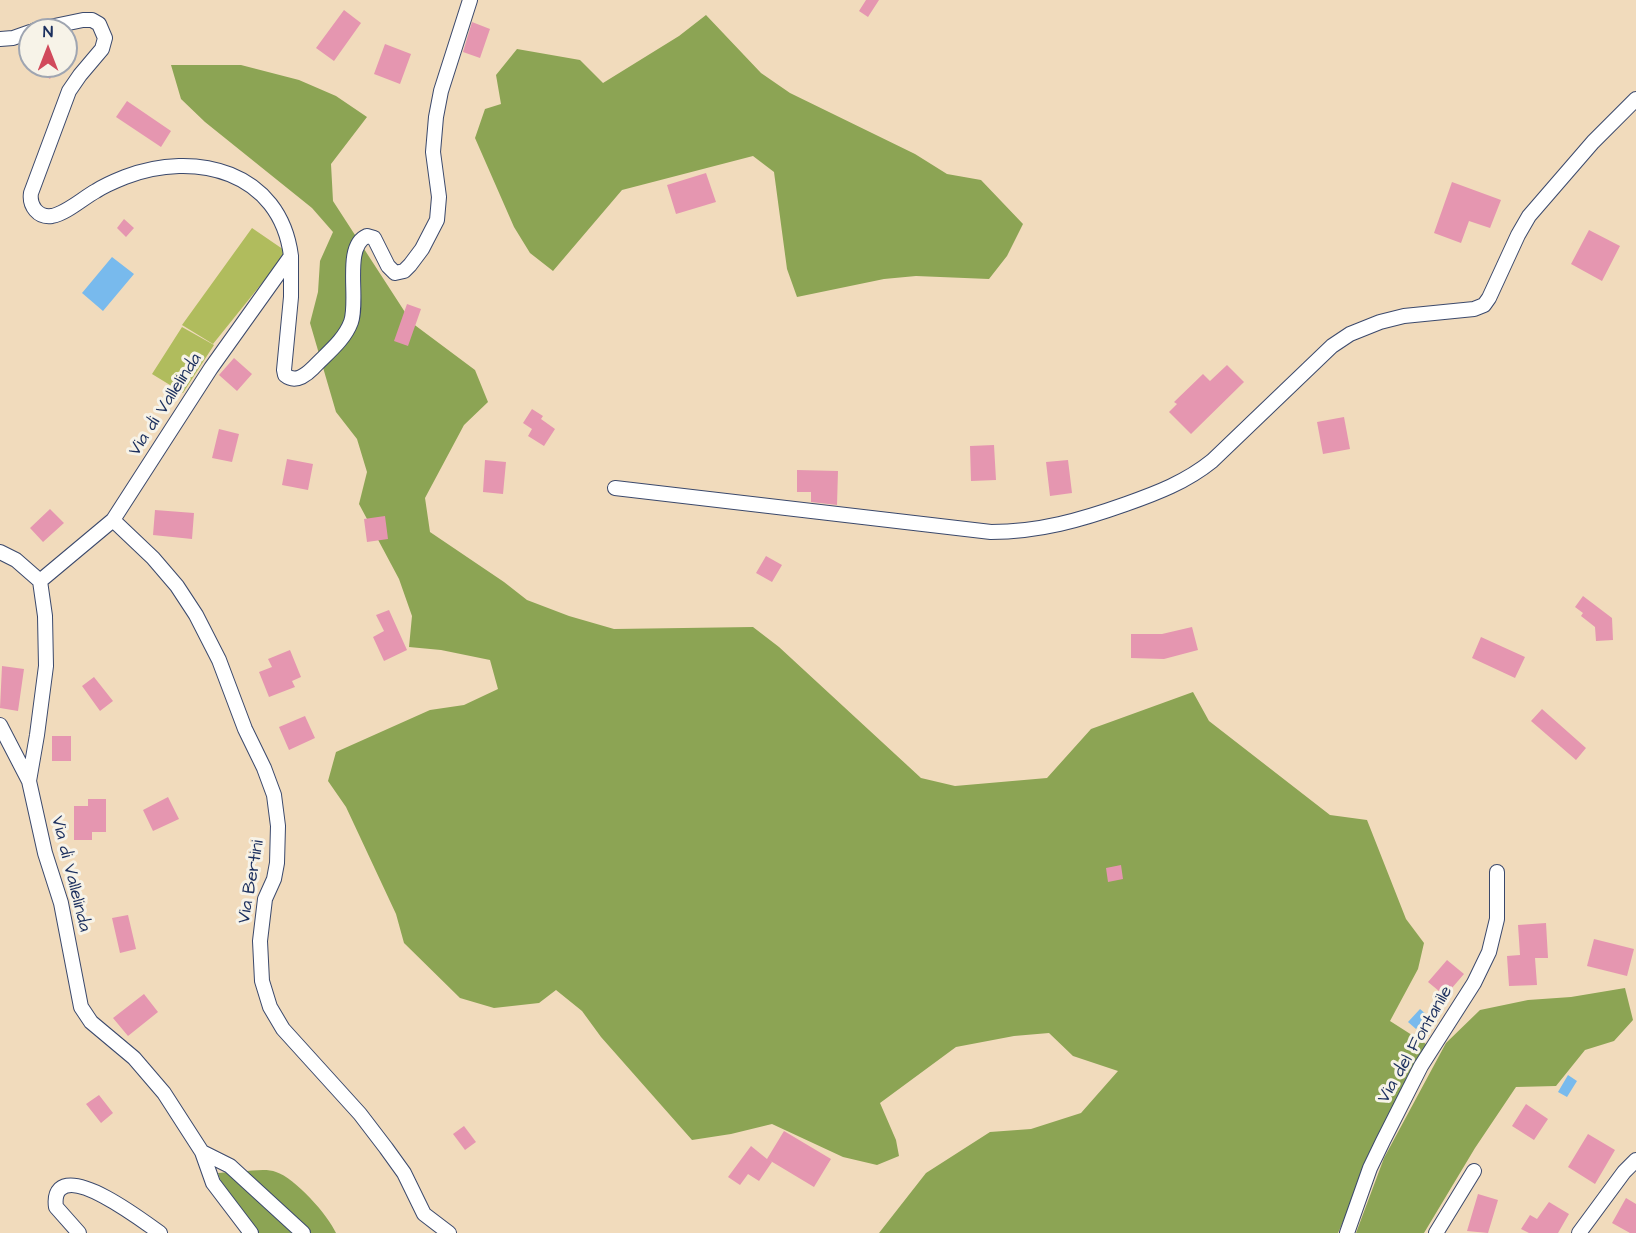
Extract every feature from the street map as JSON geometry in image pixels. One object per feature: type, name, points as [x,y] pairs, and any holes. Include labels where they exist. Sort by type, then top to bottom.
[{"type":"street","points":[[78,78],[65,100],[31,193],[30,201],[34,209],[52,216],[105,186],[140,172],[173,166],[205,167],[234,176],[253,187],[273,208],[282,226],[291,256],[291,297],[284,370],[285,375],[292,379],[301,378],[308,374],[349,327],[355,300],[354,250],[359,241],[367,236],[374,238],[390,269],[395,273],[400,273],[416,257],[434,227],[439,204],[433,152],[436,117],[441,91],[470,0]]},
{"type":"street","points":[[78,21],[92,20],[99,24],[105,38],[99,54],[78,78]]},
{"type":"street","points":[[0,39],[18,36]]},
{"type":"street","points":[[615,488],[991,532],[1027,530],[1071,523],[1162,491],[1192,476],[1212,461],[1332,346],[1350,334],[1366,326],[1393,318],[1474,309],[1484,305],[1529,216],[1593,142],[1636,99]]},
{"type":"street","name":"Via di Vallelinda","points":[[251,1233],[213,1183],[202,1152],[164,1093],[142,1066],[95,1027],[84,1012],[78,996],[61,903],[45,854],[29,781],[38,735],[46,666],[45,616],[40,581],[113,520],[211,368],[291,256]]},
{"type":"street","name":"Via Bertini","points":[[113,520],[153,558],[177,586],[196,615],[219,660],[244,729],[264,768],[274,795],[278,826],[277,863],[274,879],[265,899],[260,941],[261,981],[270,1007],[283,1029],[386,1148],[404,1173],[424,1214],[449,1233]]},
{"type":"street","points":[[0,552],[15,560],[40,581]]},
{"type":"street","points":[[0,725],[29,781]]},
{"type":"street","name":"Via del Fontanile","points":[[1347,1233],[1370,1168],[1383,1141],[1418,1073],[1474,983],[1489,952],[1497,919],[1497,872]]},
{"type":"street","points":[[202,1152],[230,1166],[303,1233]]},
{"type":"street","points":[[1579,1233],[1624,1172],[1636,1160]]},
{"type":"street","points":[[1436,1233],[1474,1171]]},
{"type":"street","points":[[79,1233],[56,1207],[57,1193],[67,1185],[80,1186],[96,1192],[160,1233]]},
{"type":"green space","points":[[706,15],[761,73],[790,93],[915,154],[947,174],[981,180],[1023,224],[1007,256],[989,279],[916,276],[884,279],[797,297],[787,269],[774,172],[753,156],[622,190],[553,271],[530,253],[514,227],[475,138],[485,109],[501,104],[496,75],[517,49],[580,60],[603,83],[679,36]]},
{"type":"green space","points":[[171,65],[241,65],[299,80],[336,96],[367,117],[331,164],[333,201],[412,323],[475,370],[488,402],[464,425],[425,498],[430,532],[527,600],[569,616],[614,629],[753,627],[779,647],[921,778],[955,786],[1047,778],[1091,729],[1193,692],[1209,721],[1330,815],[1367,820],[1406,919],[1424,943],[1418,969],[1390,1021],[1426,1044],[1395,1103],[1338,1233],[879,1233],[926,1173],[990,1132],[1031,1129],[1081,1113],[1118,1071],[1073,1056],[1049,1033],[1014,1036],[956,1047],[880,1103],[896,1140],[899,1156],[877,1165],[843,1157],[772,1124],[692,1140],[601,1037],[582,1011],[556,990],[539,1003],[494,1008],[460,998],[404,943],[396,914],[346,807],[328,781],[336,752],[430,710],[464,705],[498,689],[490,660],[441,650],[409,647],[412,616],[399,579],[359,504],[367,472],[357,439],[336,412],[310,323],[318,292],[320,261],[333,232],[312,208],[205,122],[181,99]]},
{"type":"green space","points":[[252,228],[287,252],[213,344],[182,325]]},
{"type":"green space","points":[[182,327],[214,345],[183,393],[152,374]]},
{"type":"green space","points":[[1625,988],[1633,1020],[1614,1041],[1585,1050],[1556,1086],[1516,1087],[1475,1148],[1424,1233],[1356,1233],[1384,1158],[1446,1043],[1480,1010],[1528,1000],[1571,997]]},
{"type":"green space","points":[[268,1170],[284,1176],[310,1198],[336,1233],[241,1233],[218,1173]]},
{"type":"water","points":[[112,257],[134,274],[103,311],[82,293]]},
{"type":"water","points":[[1420,1009],[1427,1015],[1416,1029],[1408,1022]]},
{"type":"water","points":[[1568,1075],[1577,1081],[1567,1097],[1558,1092]]},
{"type":"building","points":[[866,0],[879,0],[868,17],[859,11]]},
{"type":"building","points":[[344,10],[361,23],[334,61],[316,48]]},
{"type":"building","points":[[472,22],[490,29],[480,58],[463,52]]},
{"type":"building","points":[[385,44],[411,54],[400,84],[374,74]]},
{"type":"building","points":[[127,101],[171,131],[161,147],[116,117]]},
{"type":"building","points":[[706,173],[716,202],[676,214],[667,185]]},
{"type":"building","points":[[1452,182],[1501,200],[1490,228],[1469,221],[1461,243],[1434,233]]},
{"type":"building","points":[[124,219],[134,228],[126,237],[117,228]]},
{"type":"building","points":[[1589,230],[1620,246],[1602,281],[1571,264]]},
{"type":"building","points":[[407,304],[421,309],[408,346],[394,341]]},
{"type":"building","points":[[234,358],[252,374],[237,391],[219,375]]},
{"type":"building","points":[[1227,365],[1244,382],[1191,434],[1169,412],[1177,404],[1174,402],[1203,374],[1210,381]]},
{"type":"building","points":[[532,409],[543,416],[541,419],[555,429],[544,446],[528,436],[532,429],[523,423]]},
{"type":"building","points":[[1344,417],[1350,449],[1323,454],[1317,422]]},
{"type":"building","points":[[219,429],[239,434],[232,462],[212,458]]},
{"type":"building","points":[[994,445],[996,480],[971,481],[970,446]]},
{"type":"building","points":[[287,459],[313,464],[308,490],[282,485]]},
{"type":"building","points":[[485,460],[506,462],[503,494],[483,492]]},
{"type":"building","points":[[1068,460],[1072,493],[1050,496],[1046,462]]},
{"type":"building","points":[[797,470],[838,471],[837,505],[811,502],[811,492],[797,492]]},
{"type":"building","points":[[50,509],[64,523],[43,542],[30,528]]},
{"type":"building","points":[[155,510],[194,513],[192,539],[153,535]]},
{"type":"building","points":[[385,516],[388,539],[367,542],[364,519]]},
{"type":"building","points":[[766,556],[782,565],[772,582],[756,573]]},
{"type":"building","points":[[1583,596],[1612,618],[1613,640],[1596,641],[1595,627],[1581,616],[1583,613],[1575,607]]},
{"type":"building","points":[[389,610],[407,650],[384,661],[373,637],[384,631],[376,615]]},
{"type":"building","points":[[1192,627],[1198,650],[1164,659],[1131,658],[1131,634],[1162,634]]},
{"type":"building","points":[[1481,637],[1525,657],[1515,678],[1472,658]]},
{"type":"building","points":[[290,650],[301,677],[292,681],[295,687],[269,697],[259,672],[272,667],[268,659]]},
{"type":"building","points":[[2,666],[24,669],[18,711],[0,708]]},
{"type":"building","points":[[94,677],[113,701],[100,711],[82,686]]},
{"type":"building","points":[[1542,709],[1586,748],[1576,760],[1531,721]]},
{"type":"building","points":[[305,716],[315,738],[289,750],[279,727]]},
{"type":"building","points":[[52,736],[71,736],[71,761],[52,761]]},
{"type":"building","points":[[168,797],[179,819],[153,831],[143,810]]},
{"type":"building","points":[[88,799],[106,799],[106,832],[92,832],[92,840],[74,840],[74,806],[88,806]]},
{"type":"building","points":[[1121,865],[1123,879],[1108,882],[1106,868]]},
{"type":"building","points":[[128,915],[136,949],[120,953],[112,918]]},
{"type":"building","points":[[1546,923],[1548,958],[1535,958],[1537,985],[1509,986],[1507,956],[1520,955],[1518,925]]},
{"type":"building","points":[[1594,939],[1634,949],[1627,976],[1587,966]]},
{"type":"building","points":[[1447,960],[1464,974],[1445,996],[1428,982]]},
{"type":"building","points":[[144,994],[158,1012],[128,1036],[113,1018]]},
{"type":"building","points":[[99,1095],[113,1113],[101,1123],[86,1104]]},
{"type":"building","points":[[1526,1104],[1548,1119],[1534,1140],[1512,1126]]},
{"type":"building","points":[[464,1126],[476,1142],[465,1150],[453,1134]]},
{"type":"building","points":[[784,1131],[831,1159],[814,1187],[769,1160],[772,1162],[759,1181],[748,1174],[740,1185],[728,1177],[751,1146],[767,1159]]},
{"type":"building","points":[[1588,1134],[1615,1150],[1595,1184],[1568,1167]]},
{"type":"building","points":[[1478,1194],[1498,1200],[1488,1233],[1467,1231]]},
{"type":"building","points":[[1626,1198],[1636,1204],[1636,1233],[1630,1233],[1612,1223]]},
{"type":"building","points":[[1549,1202],[1569,1214],[1558,1233],[1529,1233],[1521,1229],[1530,1215],[1537,1219]]}]
